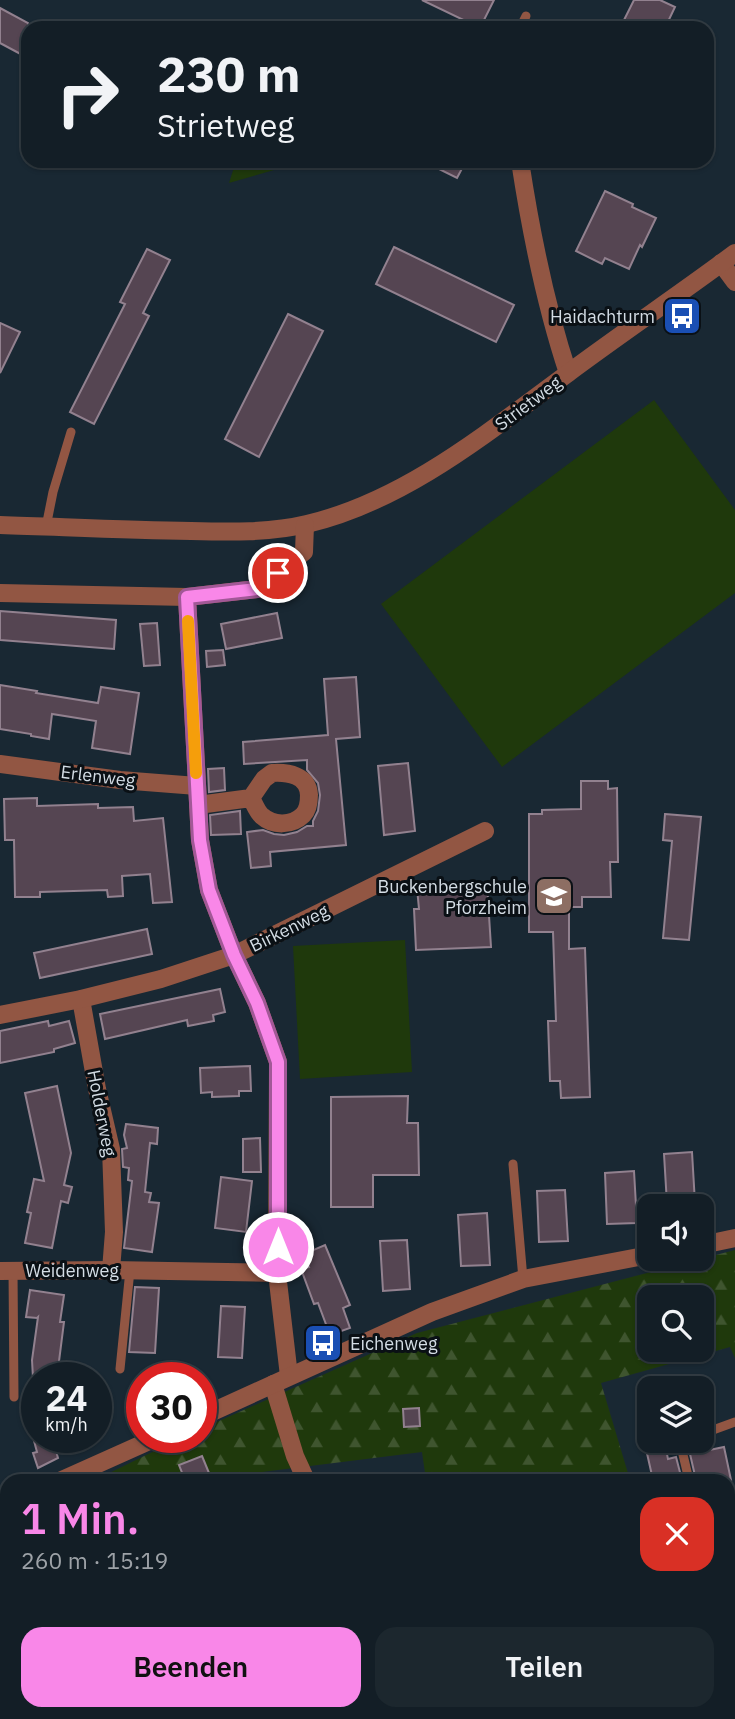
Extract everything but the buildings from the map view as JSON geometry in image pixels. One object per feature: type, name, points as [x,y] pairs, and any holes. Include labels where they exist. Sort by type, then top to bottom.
[{"type":"street","points":[[521,168],[543,288],[568,373]]},
{"type":"street","points":[[728,258],[735,282]]},
{"type":"street","name":"Strietweg","points":[[0,525],[223,532],[305,525],[332,517],[416,479],[498,426],[728,258]]},
{"type":"street","points":[[0,593],[187,597],[257,589],[304,552],[305,525]]},
{"type":"street","points":[[187,597],[200,840],[209,890],[234,955],[257,1003],[278,1062],[281,1380],[295,1456],[303,1474]]},
{"type":"street","name":"Erlenweg","points":[[0,764],[120,780],[197,786]]},
{"type":"street","points":[[198,805],[251,798]]},
{"type":"street","name":"Birkenweg","points":[[0,1015],[161,979],[234,955],[485,831]]},
{"type":"street","name":"Holderweg","points":[[81,999],[111,1149],[114,1231],[111,1270]]},
{"type":"street","points":[[714,1242],[735,1238]]},
{"type":"street","points":[[217,1410],[432,1312],[523,1279],[637,1257]]},
{"type":"street","name":"Weidenweg","points":[[6,1271],[278,1273]]},
{"type":"street","points":[[75,1474],[126,1451]]},
{"type":"lane","points":[[524,21],[526,16]]},
{"type":"lane","points":[[46,527],[53,492],[71,432]]},
{"type":"lane","points":[[513,1164],[523,1279]]},
{"type":"lane","name":"Weidenweg","points":[[120,1369],[131,1270]]},
{"type":"lane","name":"Weidenweg","points":[[6,1271],[14,1396]]},
{"type":"lane","points":[[714,1430],[735,1422]]},
{"type":"lane","points":[[683,1453],[688,1474]]},
{"type":"green space","points":[[234,168],[277,168],[274,170],[229,183]]},
{"type":"green space","points":[[654,400],[735,510],[735,593],[502,767],[381,604]]},
{"type":"green space","points":[[405,940],[412,1072],[300,1079],[293,946]]},
{"type":"green space","points":[[735,1250],[735,1358],[730,1347],[714,1351],[714,1285],[637,1285],[637,1362],[676,1362],[601,1383],[628,1474],[425,1474],[422,1452],[247,1474],[107,1474],[150,1453],[217,1453],[217,1422],[417,1333],[655,1271],[714,1271],[714,1255]]},
{"type":"slow traffic","points":[[188,621],[196,773]]},
{"type":"place","name":"Haidachturm","points":[[682,316]]},
{"type":"place","name":"Buckenbergschule Pforzheim","points":[[554,896]]},
{"type":"place","name":"Eichenweg","points":[[323,1343]]},
{"type":"route","points":[[278,573],[257,589],[187,597],[200,840],[209,890],[234,955],[257,1003],[278,1062],[278,1247]]}]
